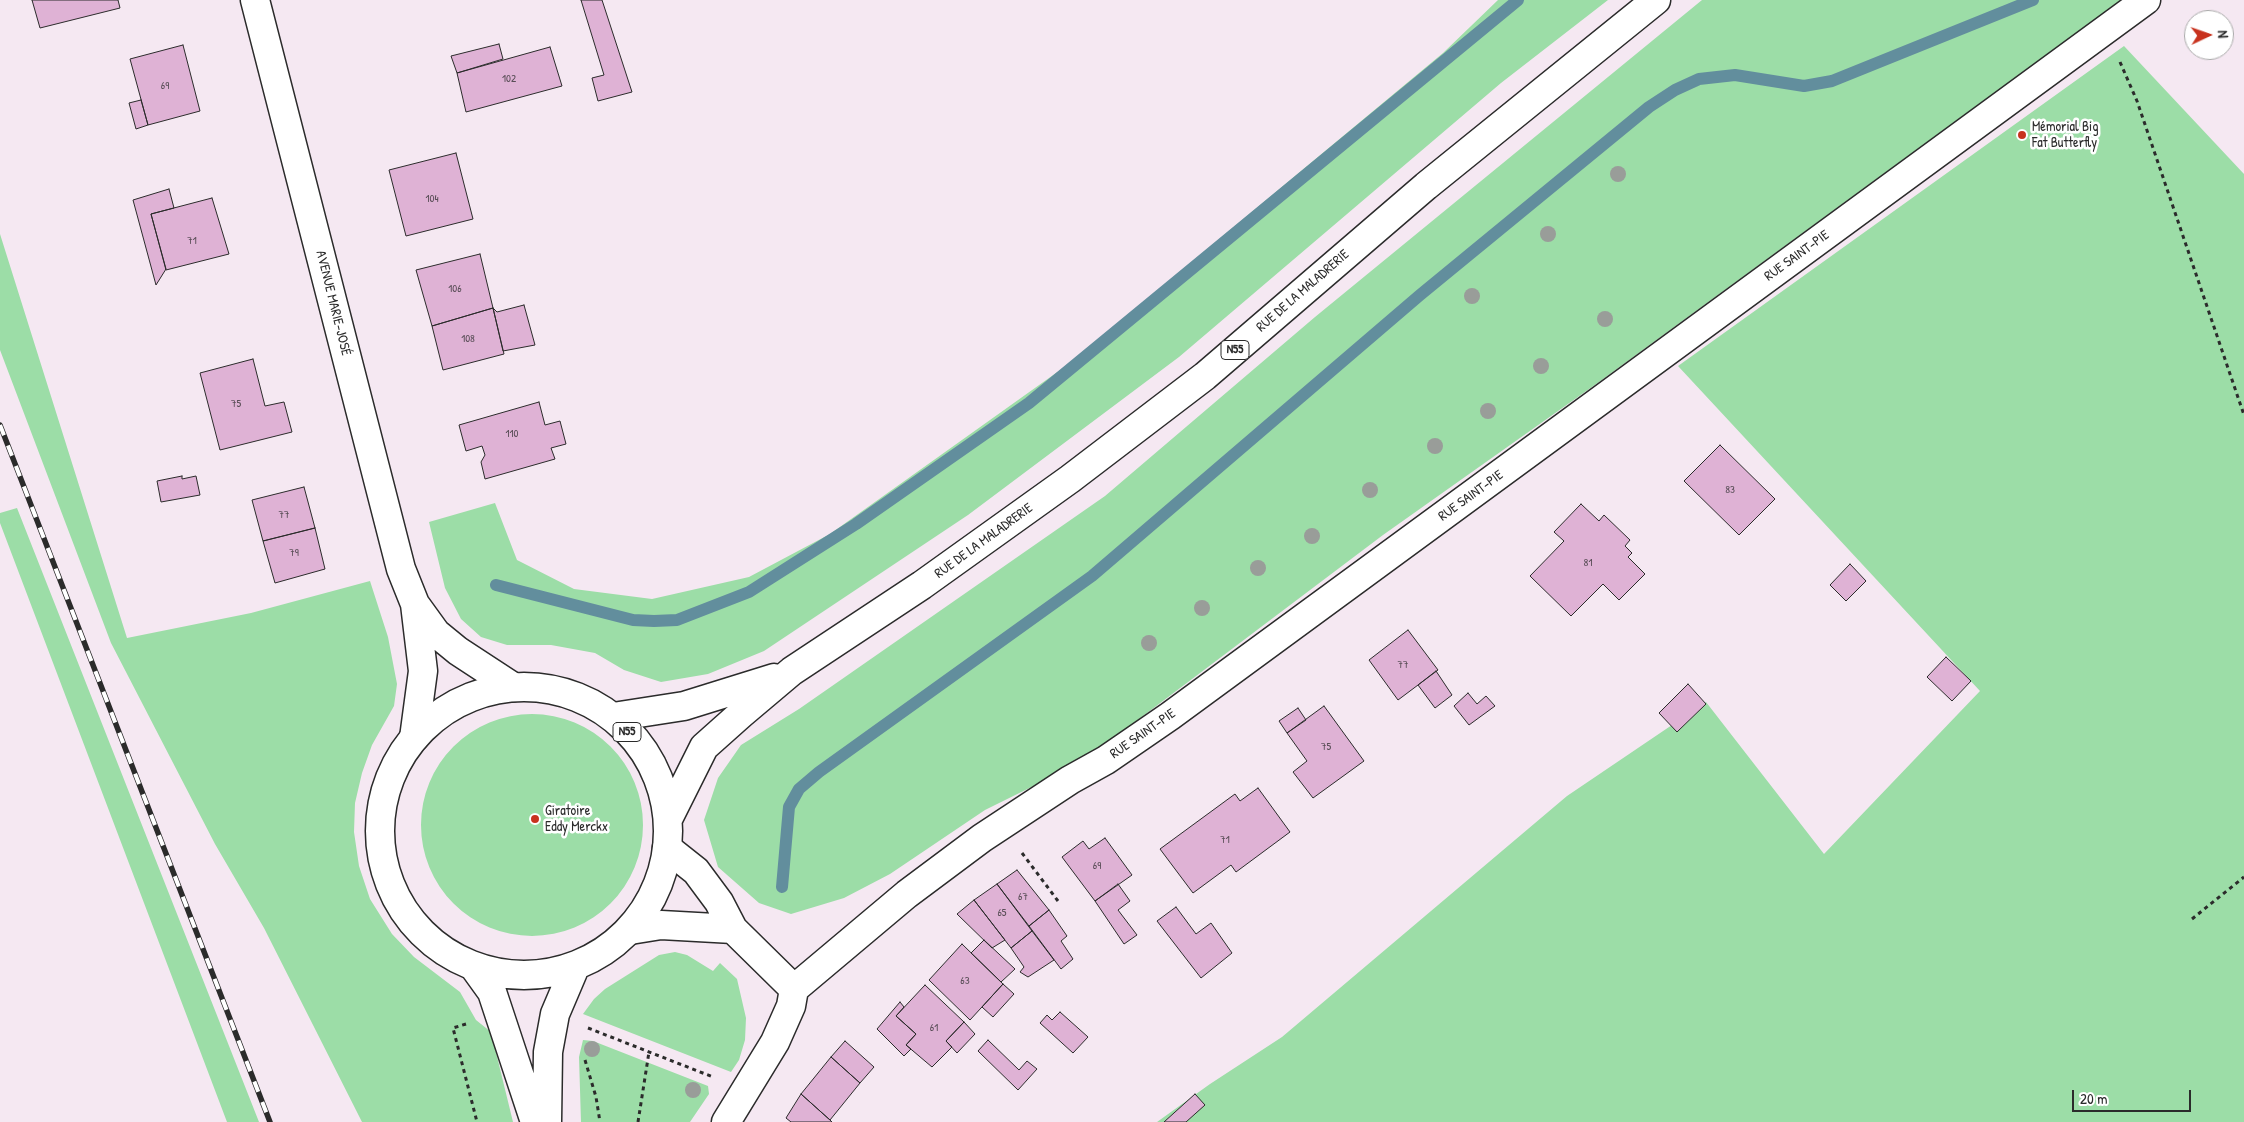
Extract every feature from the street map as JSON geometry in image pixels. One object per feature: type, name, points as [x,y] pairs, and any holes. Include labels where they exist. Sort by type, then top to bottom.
[{"type":"street","name":"AVENUE MARIE-JOSÉ","points":[[255,0],[401,569],[415,604],[436,633],[513,687]]},
{"type":"street","name":"RUE DE LA MALADRERIE","points":[[668,819],[704,747],[792,671],[922,585],[1070,479],[1205,376],[1426,186],[1656,0]]},
{"type":"street","name":"RUE SAINT-PIE","points":[[794,988],[907,894],[1001,825],[1106,760],[1178,710],[2146,0]]},
{"type":"street","name":"AVENUE MARIE-JOSÉ","points":[[414,738],[422,671],[415,604]]},
{"type":"street","name":"RUE DE LA MALADRERIE","points":[[613,717],[684,706],[792,671]]},
{"type":"street","name":"N55","points":[[513,687],[557,691],[582,699],[613,717],[640,745],[659,780],[668,819],[667,848],[661,878],[648,906],[630,930],[604,951],[575,967],[541,975],[507,975],[474,967],[439,948],[411,920],[391,886],[381,848],[382,809],[393,771],[414,738],[442,712],[476,695],[513,687]]},
{"type":"street","points":[[667,848],[696,871],[719,902],[733,929],[794,988],[791,1006],[775,1042],[726,1122]]},
{"type":"street","points":[[630,930],[661,925],[733,929]]},
{"type":"street","name":"N55","points":[[474,967],[492,992],[535,1122]]},
{"type":"street","points":[[547,1122],[548,1052],[555,1014],[575,967]]},
{"type":"path","points":[[2106,29],[2137,101],[2244,414]]},
{"type":"path","points":[[1001,825],[1058,901]]},
{"type":"path","points":[[2192,920],[2244,876]]},
{"type":"path","points":[[638,1122],[650,1052]]},
{"type":"path","points":[[584,1056],[596,1097],[600,1122]]},
{"type":"green space","points":[[1498,0],[1608,0],[1501,83],[1179,357],[968,515],[764,651],[708,674],[661,682],[624,670],[595,653],[551,645],[507,645],[481,637],[461,619],[445,588],[429,522],[495,503],[517,560],[574,589],[652,599],[749,577],[830,534],[1070,363],[1443,53]]},
{"type":"green space","points":[[1702,0],[2121,0],[1599,382],[1383,535],[1082,762],[985,810],[890,874],[844,898],[791,914],[759,903],[718,867],[704,820],[718,778],[741,745],[799,709],[1105,496],[1315,317]]},
{"type":"green space","points":[[2124,46],[2244,174],[2244,1122],[1157,1122],[1210,1084],[1282,1037],[1567,796],[1706,702],[1824,854],[1980,691],[1678,366]]},
{"type":"green space","points":[[0,234],[127,638],[251,613],[370,581],[388,637],[397,684],[394,706],[372,745],[362,773],[355,803],[354,832],[359,866],[370,899],[392,934],[414,957],[460,992],[476,1020],[491,1032],[513,1122],[362,1122],[264,928],[215,844],[111,643],[0,350]]},
{"type":"green space","points":[[17,508],[259,1122],[227,1122],[0,523],[0,513]]},
{"type":"green space","points":[[521,714],[543,714],[575,722],[594,732],[611,746],[625,763],[635,782],[641,803],[643,825],[641,847],[635,868],[625,887],[611,904],[594,918],[575,928],[543,936],[521,936],[489,928],[470,918],[446,896],[429,868],[421,836],[421,814],[429,782],[439,763],[461,739],[489,722]]},
{"type":"green space","points":[[675,952],[687,955],[713,971],[720,963],[737,979],[746,1018],[745,1040],[739,1060],[731,1072],[583,1014],[594,999],[605,989],[659,955]]},
{"type":"green space","points":[[583,1040],[593,1041],[708,1086],[709,1094],[690,1122],[581,1122],[579,1057]]},
{"type":"building","points":[[32,0],[118,0],[120,8],[40,28]]},
{"type":"building","points":[[581,0],[602,0],[632,92],[598,101],[592,78],[604,75]]},
{"type":"building","points":[[499,44],[503,59],[457,73],[451,56]]},
{"type":"building","points":[[183,45],[200,111],[148,125],[130,59]]},
{"type":"building","points":[[550,47],[562,86],[466,112],[457,73]]},
{"type":"building","points":[[141,100],[148,125],[136,129],[129,103]]},
{"type":"building","points":[[456,153],[473,219],[406,236],[389,170]]},
{"type":"building","points":[[169,189],[174,208],[151,214],[166,269],[156,285],[133,200]]},
{"type":"building","points":[[212,198],[229,254],[166,270],[151,214]]},
{"type":"building","points":[[480,254],[493,308],[432,326],[416,270]]},
{"type":"building","points":[[524,305],[535,345],[503,351],[493,308],[497,312]]},
{"type":"building","points":[[493,308],[504,354],[443,370],[432,326]]},
{"type":"building","points":[[253,359],[265,406],[284,402],[292,432],[220,450],[200,373]]},
{"type":"building","points":[[539,402],[545,425],[560,421],[566,444],[551,448],[555,459],[485,479],[481,462],[485,455],[482,446],[466,451],[459,425]]},
{"type":"building","points":[[1720,445],[1775,499],[1739,535],[1684,481]]},
{"type":"building","points":[[182,476],[182,479],[196,476],[200,495],[161,502],[157,481]]},
{"type":"building","points":[[304,487],[315,528],[263,541],[252,500]]},
{"type":"building","points":[[1581,504],[1599,521],[1604,515],[1630,540],[1625,546],[1632,553],[1628,557],[1645,574],[1619,600],[1603,584],[1571,616],[1530,576],[1564,541],[1554,532]]},
{"type":"building","points":[[315,528],[325,569],[275,583],[263,541]]},
{"type":"building","points":[[1850,564],[1866,581],[1846,601],[1830,585]]},
{"type":"building","points":[[1408,630],[1438,670],[1398,700],[1369,660]]},
{"type":"building","points":[[1946,657],[1971,681],[1952,701],[1927,677]]},
{"type":"building","points":[[1436,671],[1452,695],[1435,708],[1418,685]]},
{"type":"building","points":[[1688,684],[1706,704],[1677,732],[1659,713]]},
{"type":"building","points":[[1468,693],[1477,704],[1486,696],[1495,706],[1469,725],[1454,706]]},
{"type":"building","points":[[1324,706],[1364,761],[1313,798],[1293,772],[1307,761],[1287,733]]},
{"type":"building","points":[[1298,708],[1306,720],[1287,733],[1279,721]]},
{"type":"building","points":[[1258,788],[1290,832],[1236,872],[1231,865],[1193,893],[1160,849],[1235,794],[1240,801]]},
{"type":"building","points":[[1105,838],[1132,875],[1095,901],[1062,857],[1083,841],[1089,849]]},
{"type":"building","points":[[1017,870],[1049,910],[1029,926],[997,884]]},
{"type":"building","points":[[997,884],[1032,931],[1011,948],[974,900]]},
{"type":"building","points":[[1118,884],[1130,901],[1118,910],[1137,935],[1124,944],[1095,901]]},
{"type":"building","points":[[974,900],[1005,940],[992,948],[957,914]]},
{"type":"building","points":[[1176,907],[1196,934],[1211,923],[1232,953],[1201,978],[1157,921]]},
{"type":"building","points":[[1049,910],[1067,936],[1061,941],[1073,959],[1061,969],[1029,926]]},
{"type":"building","points":[[1032,931],[1054,960],[1028,977],[1020,972],[1024,967],[1011,948]]},
{"type":"building","points":[[984,940],[1015,969],[1001,982],[971,953]]},
{"type":"building","points":[[962,944],[1003,984],[970,1020],[929,980]]},
{"type":"building","points":[[1003,984],[1014,994],[993,1017],[982,1007]]},
{"type":"building","points":[[925,985],[964,1022],[946,1041],[952,1047],[932,1067],[906,1045],[916,1034],[896,1016]]},
{"type":"building","points":[[900,1002],[904,1007],[896,1016],[916,1034],[906,1045],[911,1049],[904,1056],[877,1029]]},
{"type":"building","points":[[1060,1012],[1088,1037],[1073,1053],[1040,1023],[1047,1015],[1052,1020]]},
{"type":"building","points":[[964,1022],[975,1034],[957,1053],[946,1041]]},
{"type":"building","points":[[988,1040],[1019,1070],[1027,1061],[1037,1069],[1018,1090],[978,1051]]},
{"type":"building","points":[[845,1041],[874,1067],[860,1083],[831,1057]]},
{"type":"building","points":[[831,1057],[860,1083],[830,1120],[801,1094]]},
{"type":"building","points":[[801,1094],[832,1122],[791,1122],[786,1118]]},
{"type":"building","points":[[1195,1094],[1205,1105],[1186,1122],[1164,1122]]},
{"type":"waterway","points":[[496,585],[633,620],[654,621],[677,620],[749,592],[856,524],[1029,403],[1518,0]]},
{"type":"waterway","points":[[782,887],[789,807],[799,789],[819,772],[1092,576],[1420,295],[1649,107],[1675,90],[1699,79],[1735,75],[1804,86],[1832,81],[2033,0]]},
{"type":"railway","points":[[0,425],[270,1122]]},
{"type":"place","name":"Mémorial Big Fat Butterfly","points":[[2022,135]]},
{"type":"place","name":"Giratoire Eddy Merckx","points":[[535,819]]}]
